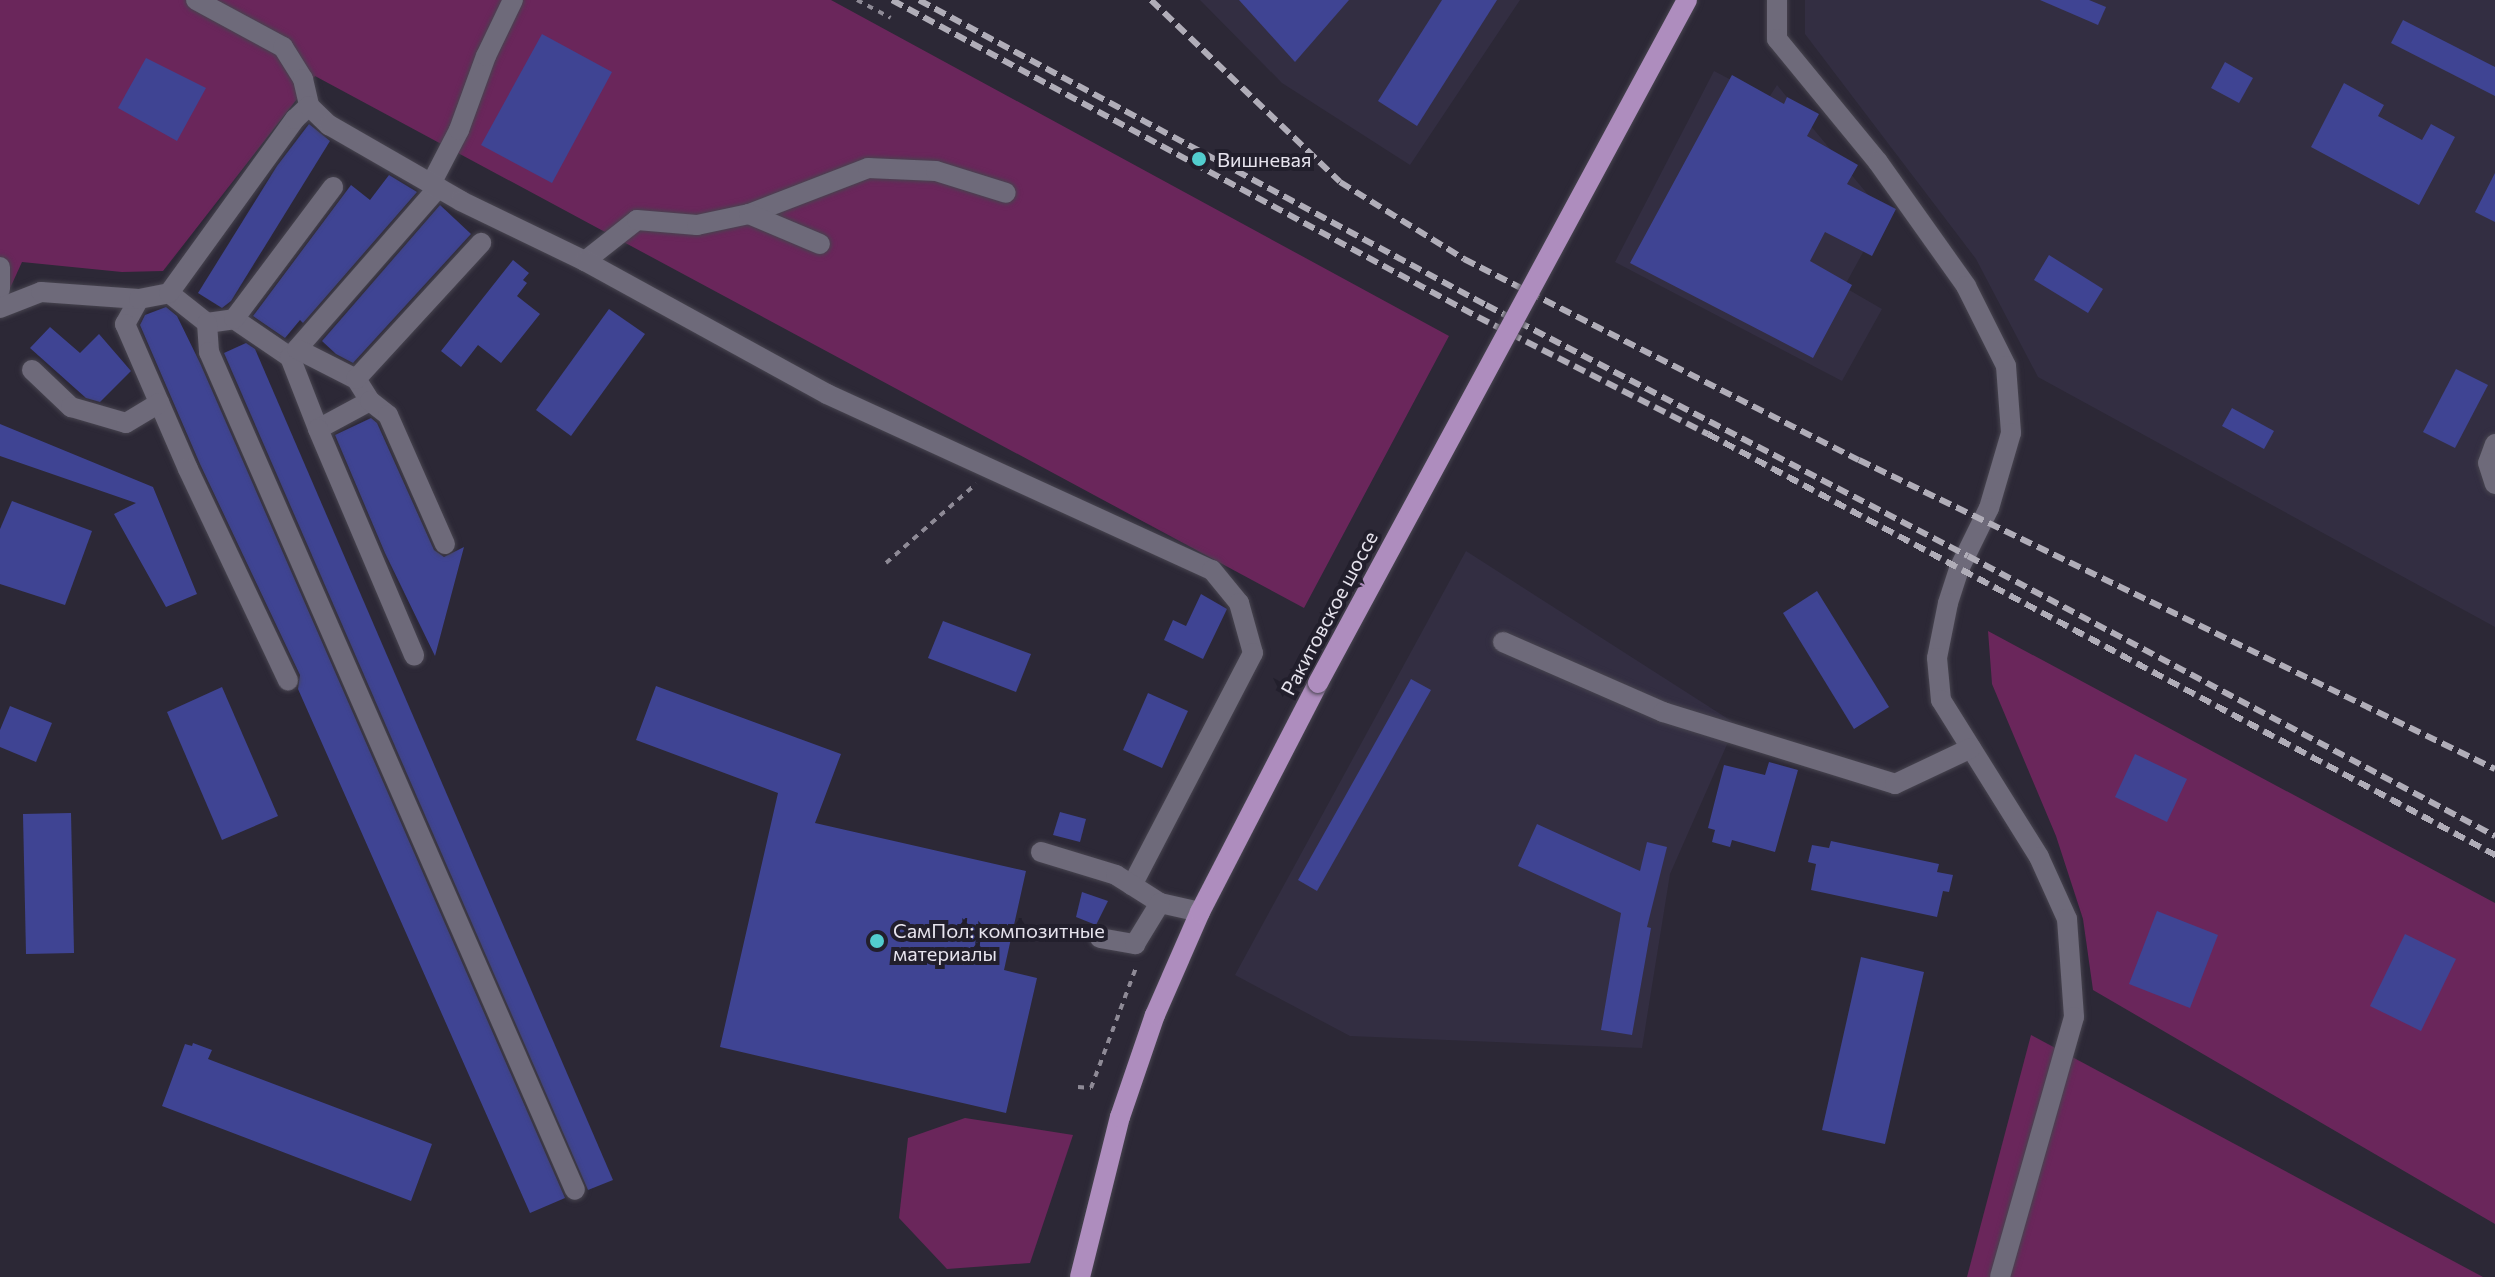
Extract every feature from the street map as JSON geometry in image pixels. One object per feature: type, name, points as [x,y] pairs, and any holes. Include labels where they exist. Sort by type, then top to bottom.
[{"type":"main road","name":"Ракитовское шоссе","points":[[1080,1277],[1120,1117],[1155,1015],[1200,912],[1318,683],[1687,0]]},
{"type":"street","points":[[196,0],[283,47],[303,79],[309,106],[329,125],[434,186],[585,261],[827,394],[1212,570],[1239,603],[1253,653],[1132,885]]},
{"type":"street","points":[[294,353],[434,186],[459,130],[486,56],[513,0]]},
{"type":"street","points":[[1777,0],[1777,39],[1878,162],[1966,286],[2006,366],[2011,433],[1989,508],[1959,569],[1948,603],[1937,658],[1941,700],[2039,857],[2067,919],[2074,1017],[2000,1277]]},
{"type":"street","points":[[0,308],[41,292],[139,299],[169,293],[295,119],[309,106]]},
{"type":"street","points":[[585,261],[637,220],[697,225],[749,214],[868,168],[936,171],[1006,193]]},
{"type":"street","points":[[234,319],[333,187]]},
{"type":"street","points":[[749,214],[820,244]]},
{"type":"street","points":[[356,379],[481,243]]},
{"type":"street","points":[[0,267],[0,289]]},
{"type":"street","points":[[169,293],[207,323],[234,319],[294,353],[356,379],[370,401],[388,415],[445,544]]},
{"type":"street","points":[[139,299],[125,324],[288,681]]},
{"type":"street","points":[[207,323],[209,352],[575,1190]]},
{"type":"street","points":[[294,353],[318,429],[414,655]]},
{"type":"street","points":[[32,370],[71,407],[126,423],[159,403]]},
{"type":"street","points":[[318,429],[370,401]]},
{"type":"street","points":[[2495,444],[2488,463],[2495,484]]},
{"type":"street","points":[[1503,642],[1663,712],[1895,784],[1971,748]]},
{"type":"street","points":[[1041,852],[1116,875],[1160,903],[1200,912]]},
{"type":"street","points":[[1100,938],[1135,944],[1160,903]]},
{"type":"path","points":[[857,0],[891,18]]},
{"type":"path","points":[[886,563],[992,469]]},
{"type":"path","points":[[1078,1087],[1091,1088],[1138,970],[1135,944]]},
{"type":"shaded area","points":[[0,0],[831,0],[1449,336],[1304,608],[315,76],[163,271],[122,272],[22,262],[0,310]]},
{"type":"shaded area","points":[[1200,0],[1520,0],[1410,165],[1282,83]]},
{"type":"shaded area","points":[[1805,0],[2495,0],[2495,627],[2038,377],[1976,259],[1805,34]]},
{"type":"shaded area","points":[[1714,71],[1768,99],[1777,85],[1884,214],[1844,287],[1882,309],[1842,381],[1615,262]]},
{"type":"shaded area","points":[[1466,551],[1736,724],[1670,874],[1642,1048],[1350,1036],[1235,975]]},
{"type":"shaded area","points":[[1988,631],[2495,903],[2495,1224],[2093,990],[2083,919],[2056,836],[1992,684]]},
{"type":"shaded area","points":[[2031,1035],[2483,1277],[1967,1277]]},
{"type":"shaded area","points":[[965,1118],[1073,1135],[1030,1263],[947,1269],[899,1218],[908,1138]]},
{"type":"building","points":[[1239,0],[1349,0],[1295,62]]},
{"type":"building","points":[[1442,0],[1497,0],[1417,126],[1378,101]]},
{"type":"building","points":[[2040,0],[2089,0],[2106,7],[2098,25]]},
{"type":"building","points":[[2403,20],[2495,67],[2495,96],[2391,43]]},
{"type":"building","points":[[542,34],[612,72],[552,183],[481,145]]},
{"type":"building","points":[[146,58],[206,88],[177,141],[118,108]]},
{"type":"building","points":[[2225,62],[2253,78],[2239,103],[2211,88]]},
{"type":"building","points":[[1732,75],[1784,104],[1787,97],[1819,114],[1807,136],[1858,165],[1847,184],[1896,209],[1872,256],[1825,232],[1810,261],[1852,285],[1813,358],[1630,263]]},
{"type":"building","points":[[2344,83],[2384,105],[2378,116],[2422,140],[2431,124],[2455,137],[2419,205],[2311,147]]},
{"type":"building","points":[[309,124],[330,141],[231,301],[222,308],[198,293],[277,166]]},
{"type":"building","points":[[2495,173],[2495,222],[2475,212]]},
{"type":"building","points":[[389,175],[417,192],[303,323],[300,320],[285,338],[253,316],[351,185],[370,200]]},
{"type":"building","points":[[440,205],[471,234],[353,363],[336,354],[322,341]]},
{"type":"building","points":[[2049,255],[2103,289],[2088,313],[2034,280]]},
{"type":"building","points":[[513,260],[529,273],[523,280],[527,283],[517,296],[540,314],[501,363],[478,345],[461,367],[441,351]]},
{"type":"building","points":[[166,307],[177,316],[200,363],[565,1198],[530,1213],[298,689],[300,675],[200,464],[140,325],[145,315]]},
{"type":"building","points":[[609,309],[645,334],[571,436],[536,410]]},
{"type":"building","points":[[50,327],[80,353],[99,334],[131,371],[100,402],[86,398],[30,348]]},
{"type":"building","points":[[246,343],[255,349],[613,1180],[588,1190],[224,353]]},
{"type":"building","points":[[2456,369],[2488,385],[2455,448],[2423,432]]},
{"type":"building","points":[[2232,408],[2274,431],[2264,449],[2222,426]]},
{"type":"building","points":[[371,418],[377,423],[434,550],[444,557],[464,547],[435,656],[385,553],[335,435]]},
{"type":"building","points":[[0,424],[153,487],[197,594],[166,607],[114,514],[136,503],[0,456]]},
{"type":"building","points":[[12,501],[92,531],[65,605],[0,584],[0,529]]},
{"type":"building","points":[[1817,591],[1889,707],[1854,729],[1783,613]]},
{"type":"building","points":[[1201,594],[1227,609],[1203,659],[1164,640],[1173,620],[1186,626]]},
{"type":"building","points":[[943,621],[1031,654],[1016,692],[928,658]]},
{"type":"building","points":[[1411,679],[1431,690],[1317,891],[1298,880]]},
{"type":"building","name":"СамПол: композитные материалы","points":[[656,686],[841,754],[815,823],[1026,871],[1004,970],[1037,978],[1006,1113],[720,1047],[778,793],[636,740]]},
{"type":"building","points":[[222,687],[278,816],[222,840],[167,712]]},
{"type":"building","points":[[1148,693],[1188,711],[1162,768],[1123,750]]},
{"type":"building","points":[[10,706],[52,723],[36,762],[0,747],[0,730]]},
{"type":"building","points":[[2135,754],[2187,779],[2167,822],[2115,797]]},
{"type":"building","points":[[1769,762],[1798,770],[1775,852],[1732,840],[1730,847],[1712,842],[1715,830],[1708,828],[1724,765],[1765,775]]},
{"type":"building","points":[[1060,812],[1086,819],[1080,842],[1053,835]]},
{"type":"building","points":[[71,813],[74,953],[26,954],[23,814]]},
{"type":"building","points":[[1537,824],[1640,871],[1647,842],[1667,847],[1647,927],[1651,928],[1632,1035],[1601,1030],[1621,913],[1518,866]]},
{"type":"building","points":[[1831,841],[1939,864],[1937,872],[1953,875],[1949,892],[1943,891],[1937,917],[1811,890],[1816,864],[1808,862],[1812,845],[1829,848]]},
{"type":"building","points":[[1082,892],[1108,901],[1096,925],[1076,917]]},
{"type":"building","points":[[2157,911],[2218,935],[2190,1008],[2129,984]]},
{"type":"building","points":[[2405,934],[2456,959],[2421,1031],[2370,1006]]},
{"type":"building","points":[[1861,957],[1924,972],[1885,1144],[1822,1130]]},
{"type":"building","points":[[193,1043],[212,1050],[208,1059],[432,1144],[411,1201],[162,1106],[185,1044],[192,1046]]},
{"type":"railway","points":[[892,0],[1478,317],[1708,434],[2495,855]]},
{"type":"railway","points":[[919,0],[1486,305],[2495,836]]},
{"type":"railway","points":[[1151,0],[1340,182],[1464,259],[1859,460],[2495,769]]},
{"type":"place","name":"Вишневая","points":[[1199,159]]},
{"type":"place","name":"СамПол: композитные материалы","points":[[877,941]]}]
